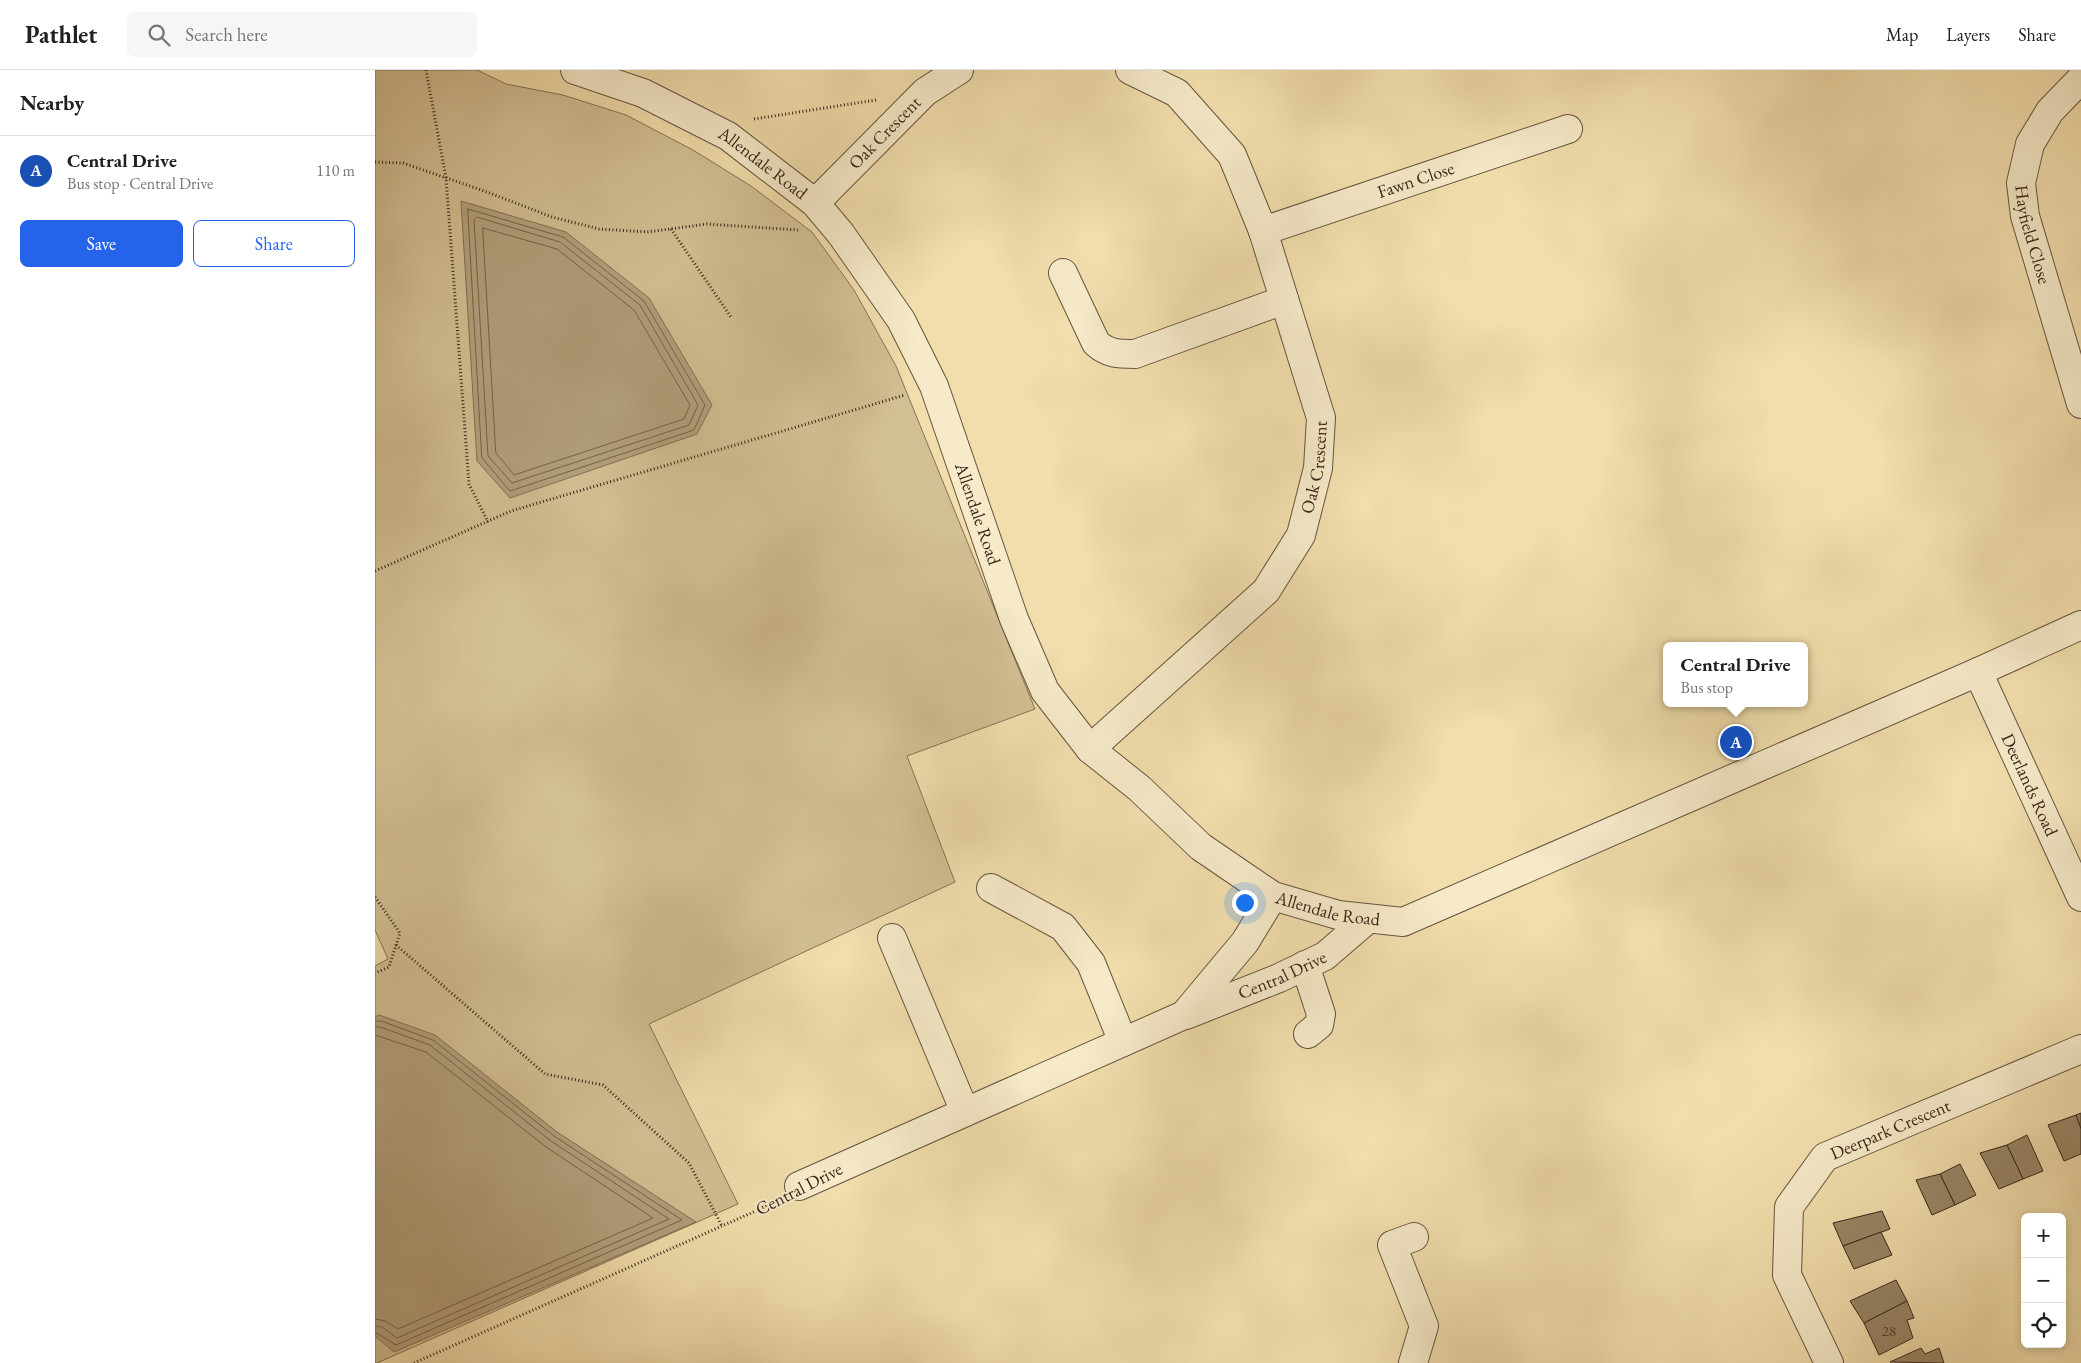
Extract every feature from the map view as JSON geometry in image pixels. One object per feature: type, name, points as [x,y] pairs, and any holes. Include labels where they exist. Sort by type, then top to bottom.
[{"type":"street","name":"Allendale Road","points":[[575,70],[643,93],[728,136],[815,203],[841,234],[901,320],[934,386],[1014,619],[1045,691],[1090,749],[1139,788],[1201,847],[1273,896],[1337,915],[1403,922],[1978,672]]},
{"type":"street","name":"Oak Crescent","points":[[815,203],[925,92],[959,70]]},
{"type":"street","name":"Oak Crescent","points":[[1090,749],[1266,591],[1301,535],[1319,468],[1321,418],[1263,231],[1232,155],[1177,93],[1130,70]]},
{"type":"street","name":"Hayfield Close","points":[[2081,79],[2050,110],[2029,144],[2021,183],[2025,216],[2081,404]]},
{"type":"street","name":"Fawn Close","points":[[1263,231],[1568,129]]},
{"type":"street","points":[[1063,273],[1096,343],[1104,350],[1117,354],[1135,354],[1284,300]]},
{"type":"street","points":[[1978,672],[2081,625]]},
{"type":"street","name":"Deerlands Road","points":[[1978,672],[2081,898]]},
{"type":"street","points":[[991,888],[1063,927],[1091,963],[1123,1042]]},
{"type":"street","name":"Central Drive","points":[[1184,1015],[1245,942],[1273,896]]},
{"type":"street","name":"Central Drive","points":[[799,1186],[1184,1015],[1279,978],[1325,956],[1368,919]]},
{"type":"street","points":[[892,938],[965,1112]]},
{"type":"street","points":[[1305,965],[1321,1014],[1319,1025],[1309,1034]]},
{"type":"street","name":"Deerpark Crescent","points":[[1829,1363],[1787,1275],[1789,1207],[1825,1158],[2081,1049]]},
{"type":"street","points":[[1413,1363],[1424,1326],[1392,1245],[1414,1237]]},
{"type":"path","points":[[426,70],[446,178],[469,484],[488,522]]},
{"type":"path","points":[[709,126],[925,92]]},
{"type":"path","points":[[375,162],[403,164],[552,218],[599,229],[647,232],[707,224],[841,234]]},
{"type":"path","points":[[671,229],[731,317]]},
{"type":"path","points":[[375,571],[511,511],[934,386]]},
{"type":"path","points":[[375,897],[400,933],[389,967],[375,973]]},
{"type":"path","points":[[397,944],[545,1074],[603,1085],[689,1163],[722,1226]]},
{"type":"path","name":"Central Drive","points":[[414,1363],[758,1210],[799,1186]]},
{"type":"shaded area","points":[[375,70],[477,70],[506,84],[563,95],[626,115],[693,150],[751,186],[812,232],[854,290],[896,366],[1035,709],[907,756],[955,882],[649,1024],[738,1204],[377,1363],[375,1363],[375,966],[388,959],[375,930]]},
{"type":"water","points":[[461,201],[566,232],[649,298],[712,405],[697,434],[510,498],[477,461]]},
{"type":"water","points":[[379,1015],[435,1035],[557,1132],[696,1222],[394,1352],[375,1336],[375,1017]]},
{"type":"building","points":[[2081,1113],[2081,1129],[2076,1115]]},
{"type":"building","points":[[2076,1115],[2081,1129],[2081,1154],[2064,1161],[2048,1125]]},
{"type":"building","points":[[2027,1135],[2043,1171],[2023,1179],[2007,1145]]},
{"type":"building","points":[[2007,1145],[2023,1179],[1999,1189],[1980,1153]]},
{"type":"building","points":[[1960,1164],[1976,1195],[1955,1205],[1940,1174]]},
{"type":"building","points":[[1940,1174],[1955,1205],[1932,1215],[1916,1180]]},
{"type":"building","points":[[1882,1211],[1890,1229],[1843,1246],[1833,1223]]},
{"type":"building","points":[[1881,1232],[1892,1255],[1854,1269],[1843,1246]]},
{"type":"building","points":[[1896,1280],[1907,1301],[1864,1323],[1850,1301]]},
{"type":"building","points":[[1907,1301],[1914,1318],[1907,1320],[1913,1338],[1879,1355],[1864,1323]]},
{"type":"building","points":[[1921,1348],[1925,1354],[1939,1348],[1944,1363],[1890,1362]]},
{"type":"place","name":"Central Drive","points":[[1736,742]]}]
